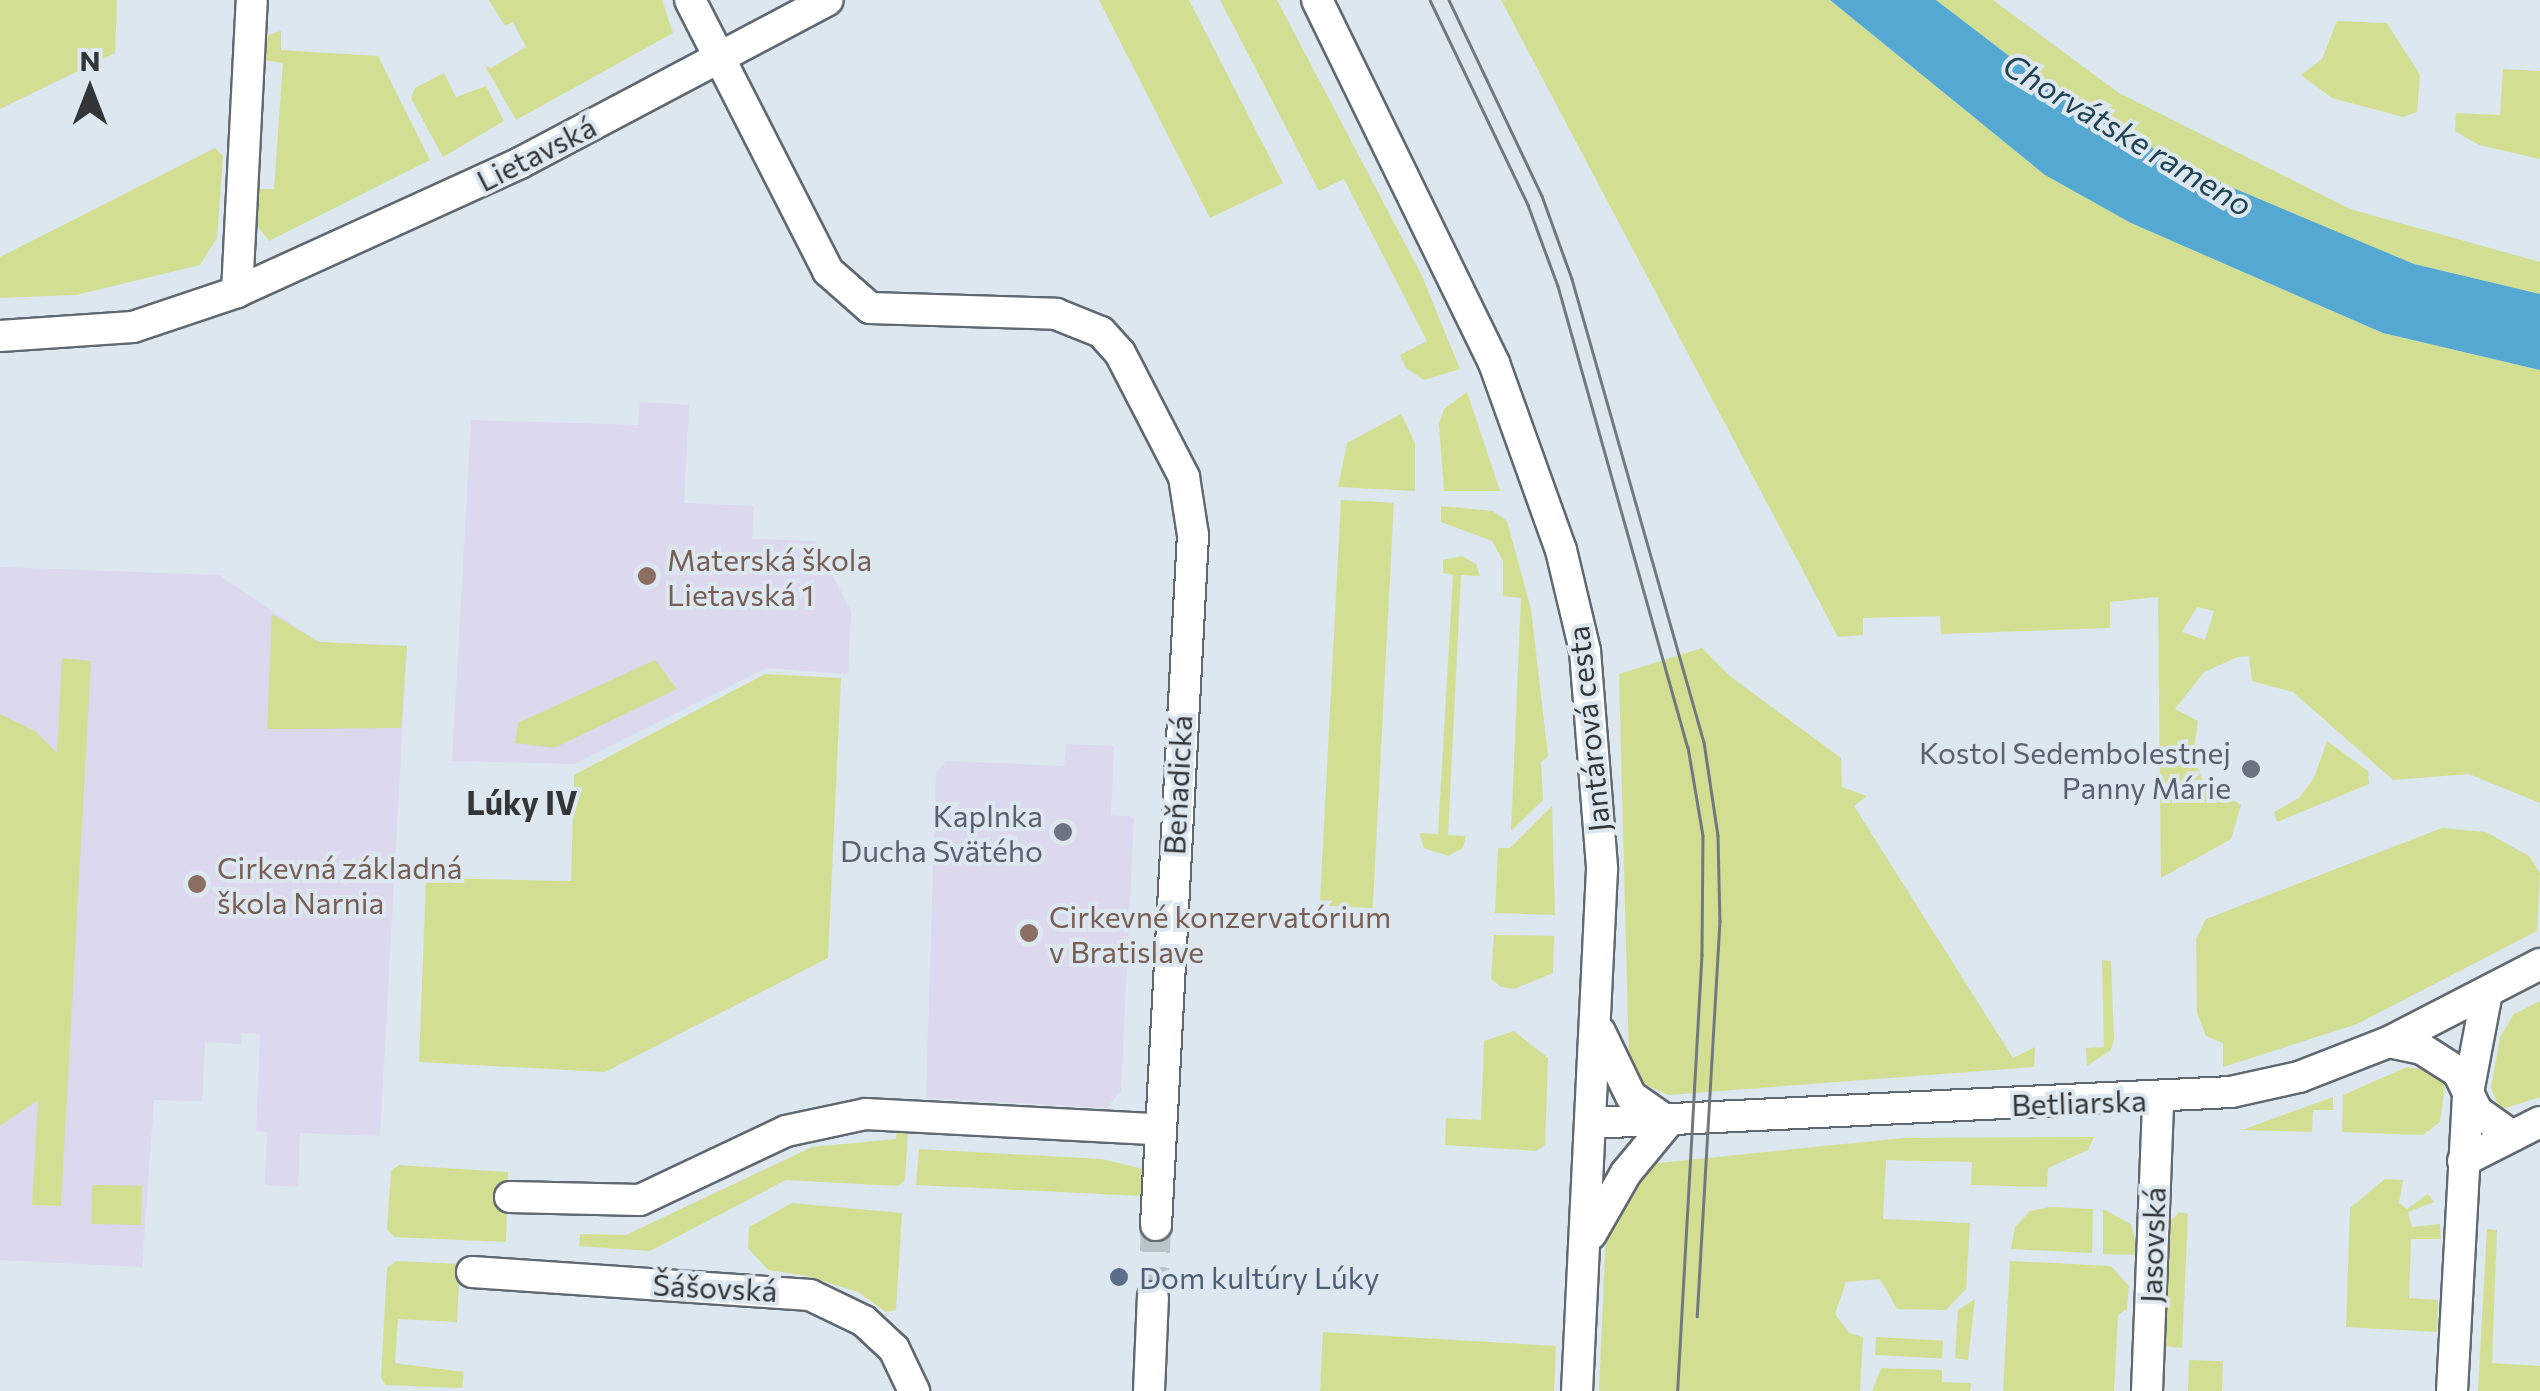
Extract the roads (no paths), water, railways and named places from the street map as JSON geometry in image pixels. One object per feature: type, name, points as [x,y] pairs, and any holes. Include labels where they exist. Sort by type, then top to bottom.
[{"type":"street","points":[[237,292],[252,0]]},
{"type":"street","name":"Beňadická","points":[[690,0],[828,271],[870,308],[1056,314],[1101,332],[1120,354],[1184,477],[1192,535],[1156,1130],[1156,1225]]},
{"type":"street","name":"Lietavská","points":[[0,336],[133,327],[237,292],[520,163],[828,0]]},
{"type":"street","name":"Jantárová cesta","points":[[1317,0],[1474,315],[1561,550],[1585,651],[1602,870],[1588,1242],[1577,1391]]},
{"type":"street","name":"Betliarska","points":[[1591,1123],[2158,1100],[2269,1085],[2389,1042],[2540,964]]},
{"type":"street","points":[[2452,1391],[2468,1093],[2488,992]]},
{"type":"street","points":[[1588,1242],[1626,1173],[1668,1122],[1631,1096],[1610,1063],[1594,1012]]},
{"type":"street","points":[[2389,1042],[2441,1059],[2458,1072],[2488,1122],[2512,1136]]},
{"type":"street","name":"Jasovská","points":[[2147,1391],[2158,1100]]},
{"type":"street","points":[[510,1197],[640,1200],[786,1131],[866,1114],[1156,1130]]},
{"type":"street","points":[[2463,1161],[2540,1122]]},
{"type":"street","name":"Šášovská","points":[[472,1272],[810,1295],[864,1320],[894,1349],[914,1391]]},
{"type":"street","points":[[1150,1391],[1152,1297]]},
{"type":"water","name":"Chorvátske rameno","points":[[1830,0],[1936,0],[2073,105],[2200,174],[2414,264],[2540,294],[2540,370],[2383,333],[2131,223],[2045,175]]},
{"type":"tunnel","points":[[1153,1297],[1156,1225]]},
{"type":"tram line","points":[[1430,0],[1528,205],[1558,286],[1688,747],[1703,836],[1702,955],[1678,1391]]},
{"type":"tram line","points":[[1449,0],[1542,196],[1572,279],[1704,742],[1718,836],[1720,921],[1697,1316]]},
{"type":"place","name":"Materská škola Lietavská 1","points":[[647,576]]},
{"type":"place","name":"Kostol Sedembolestnej Panny Márie","points":[[2251,769]]},
{"type":"place","name":"Kaplnka Ducha Svätého","points":[[1063,832]]},
{"type":"place","name":"Cirkevná základná škola Narnia","points":[[197,884]]},
{"type":"place","name":"Cirkevné konzervatórium v Bratislave","points":[[1029,933]]},
{"type":"place","name":"Dom kultúry Lúky","points":[[1119,1277]]},
{"type":"district","name":"Lúky IV","points":[[522,802]]}]
